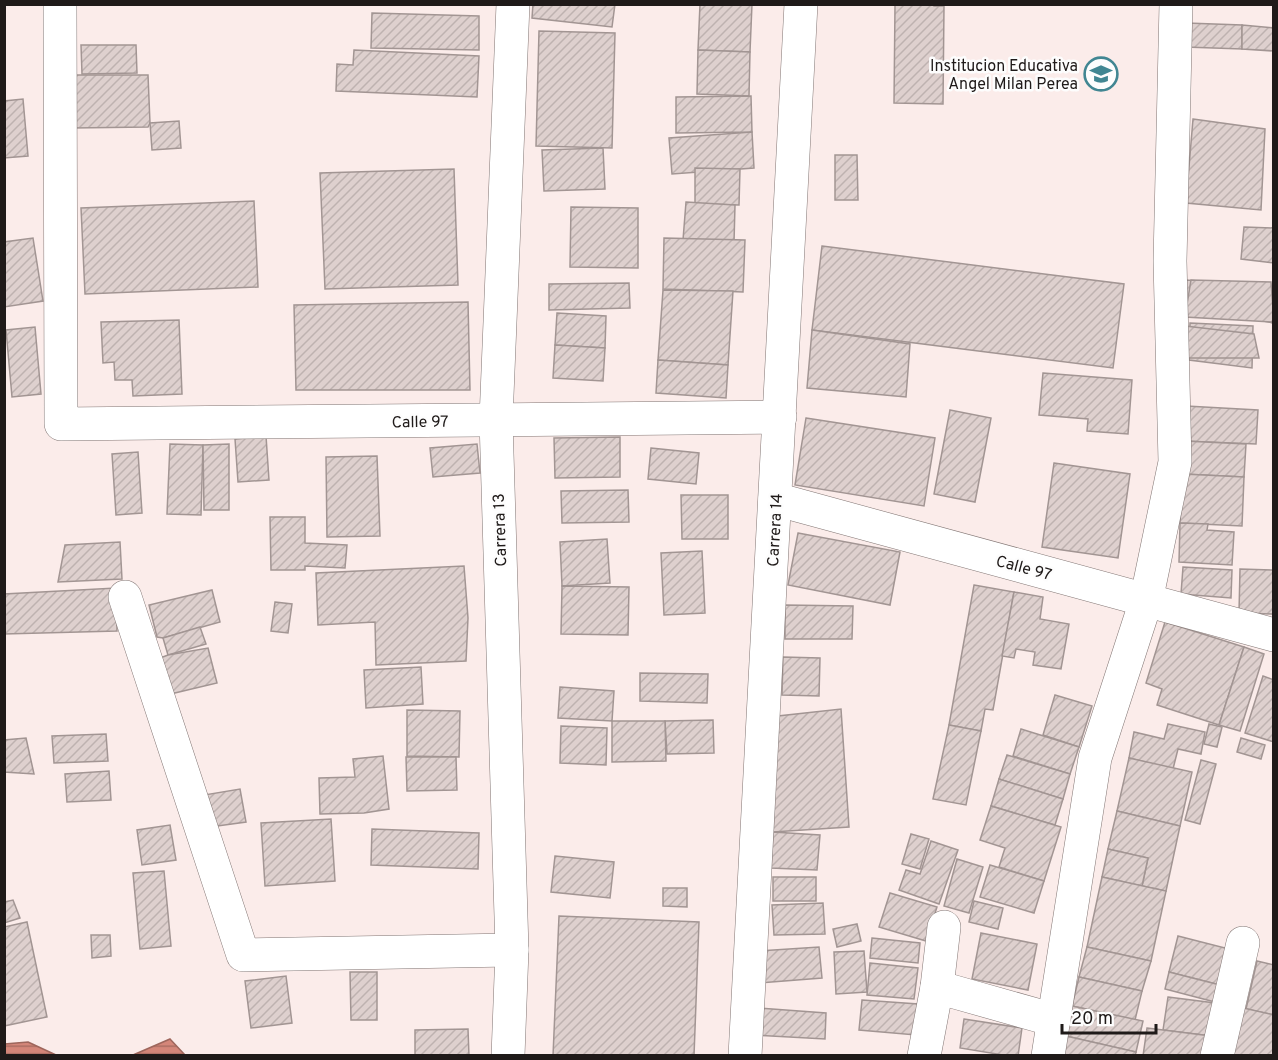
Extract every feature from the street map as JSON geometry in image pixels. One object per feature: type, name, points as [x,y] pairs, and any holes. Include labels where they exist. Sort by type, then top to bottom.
[{"type":"street","name":"Calle 97","points":[[60,4],[61,424],[780,417]]},
{"type":"street","name":"Carrera 13","points":[[508,1056],[512,950],[496,420],[513,4]]},
{"type":"street","name":"Carrera 14","points":[[745,1056],[801,4]]},
{"type":"street","points":[[1048,1056],[1095,758],[1146,601],[1175,462],[1170,261],[1176,4]]},
{"type":"street","name":"Calle 97","points":[[775,499],[1274,635]]},
{"type":"street","points":[[125,597],[243,955],[512,950]]},
{"type":"street","points":[[924,1056],[937,987],[944,927]]},
{"type":"street","points":[[1217,1056],[1243,943]]},
{"type":"street","points":[[937,987],[1054,1020]]},
{"type":"shaded area","points":[[170,1039],[185,1055],[133,1055]]},
{"type":"shaded area","points":[[28,1042],[56,1055],[5,1055],[5,1044]]},
{"type":"building","points":[[533,4],[615,4],[612,27],[532,18]]},
{"type":"building","points":[[700,4],[752,4],[750,52],[698,50]]},
{"type":"building","points":[[895,5],[944,6],[943,104],[894,103]]},
{"type":"building","points":[[372,13],[479,16],[479,50],[371,48]]},
{"type":"building","points":[[1186,23],[1242,25],[1242,49],[1185,47]]},
{"type":"building","points":[[1242,25],[1274,28],[1274,51],[1242,49]]},
{"type":"building","points":[[539,31],[615,33],[612,148],[536,146]]},
{"type":"building","points":[[81,45],[136,45],[137,73],[82,74]]},
{"type":"building","points":[[354,50],[479,56],[477,97],[336,91],[337,64],[353,65]]},
{"type":"building","points":[[698,50],[750,52],[749,96],[697,94]]},
{"type":"building","points":[[72,75],[148,75],[150,123],[148,127],[72,128]]},
{"type":"building","points":[[751,96],[752,132],[676,133],[676,97]]},
{"type":"building","points":[[23,99],[28,156],[4,158],[4,101]]},
{"type":"building","points":[[1193,119],[1265,129],[1261,210],[1186,203]]},
{"type":"building","points":[[179,121],[181,148],[152,150],[150,123]]},
{"type":"building","points":[[752,132],[754,168],[672,174],[669,138]]},
{"type":"building","points":[[603,148],[605,189],[544,191],[542,150]]},
{"type":"building","points":[[835,155],[857,155],[858,200],[835,200]]},
{"type":"building","points":[[695,168],[740,169],[739,205],[695,204]]},
{"type":"building","points":[[454,169],[458,285],[325,289],[320,173]]},
{"type":"building","points":[[254,201],[258,287],[85,294],[81,208]]},
{"type":"building","points":[[686,202],[735,205],[734,243],[683,240]]},
{"type":"building","points":[[571,207],[638,208],[638,268],[570,267]]},
{"type":"building","points":[[1244,227],[1274,228],[1274,263],[1241,259]]},
{"type":"building","points":[[33,238],[43,301],[4,307],[4,242]]},
{"type":"building","points":[[664,238],[745,240],[743,292],[663,289]]},
{"type":"building","points":[[822,246],[1124,284],[1113,368],[812,330]]},
{"type":"building","points":[[1185,280],[1272,286],[1273,323],[1254,319],[1251,316],[1183,314]]},
{"type":"building","points":[[1191,280],[1271,282],[1274,322],[1185,317]]},
{"type":"building","points":[[629,283],[630,308],[549,310],[549,284]]},
{"type":"building","points":[[663,290],[733,291],[728,365],[658,360]]},
{"type":"building","points":[[468,302],[470,390],[296,390],[294,305]]},
{"type":"building","points":[[557,313],[606,316],[605,348],[555,345]]},
{"type":"building","points":[[179,320],[182,394],[133,396],[132,380],[115,380],[114,362],[103,363],[101,322]]},
{"type":"building","points":[[1190,323],[1253,326],[1252,368],[1189,360]]},
{"type":"building","points":[[1185,326],[1254,334],[1259,358],[1188,358]]},
{"type":"building","points":[[35,327],[41,394],[12,397],[6,330]]},
{"type":"building","points":[[812,330],[910,344],[906,397],[807,388]]},
{"type":"building","points":[[555,345],[605,348],[603,381],[553,378]]},
{"type":"building","points":[[658,360],[728,365],[726,398],[656,393]]},
{"type":"building","points":[[1043,373],[1132,380],[1128,434],[1087,431],[1088,419],[1039,415]]},
{"type":"building","points":[[1186,406],[1258,410],[1256,444],[1184,441]]},
{"type":"building","points":[[950,410],[991,418],[975,502],[934,494]]},
{"type":"building","points":[[806,418],[935,438],[924,506],[795,485]]},
{"type":"building","points":[[266,436],[269,480],[238,482],[235,439]]},
{"type":"building","points":[[620,437],[620,477],[555,478],[554,438]]},
{"type":"building","points":[[1184,441],[1246,444],[1244,477],[1183,474]]},
{"type":"building","points":[[170,444],[203,445],[201,515],[167,514]]},
{"type":"building","points":[[229,444],[229,510],[204,510],[203,445]]},
{"type":"building","points":[[477,444],[480,473],[433,477],[430,448]]},
{"type":"building","points":[[651,448],[699,453],[696,484],[648,479]]},
{"type":"building","points":[[138,452],[142,513],[116,515],[112,454]]},
{"type":"building","points":[[377,456],[380,536],[327,537],[326,457]]},
{"type":"building","points":[[1054,463],[1130,474],[1118,558],[1042,547]]},
{"type":"building","points":[[1183,474],[1244,477],[1242,526],[1180,523]]},
{"type":"building","points":[[628,490],[629,522],[562,523],[561,491]]},
{"type":"building","points":[[681,495],[728,495],[728,539],[682,539]]},
{"type":"building","points":[[270,517],[305,517],[305,543],[347,545],[345,568],[305,566],[305,570],[271,570]]},
{"type":"building","points":[[1180,523],[1208,524],[1207,530],[1234,532],[1232,565],[1179,562]]},
{"type":"building","points":[[798,533],[900,552],[890,605],[788,585]]},
{"type":"building","points":[[607,539],[610,583],[562,586],[560,542]]},
{"type":"building","points":[[120,542],[122,579],[58,582],[65,545]]},
{"type":"building","points":[[702,551],[705,613],[664,615],[661,553]]},
{"type":"building","points":[[464,566],[468,618],[466,661],[376,665],[375,622],[318,625],[316,573]]},
{"type":"building","points":[[1183,567],[1232,570],[1231,598],[1181,594]]},
{"type":"building","points":[[1240,569],[1274,570],[1274,614],[1239,613]]},
{"type":"building","points":[[974,585],[1014,592],[993,710],[985,709],[981,731],[949,725]]},
{"type":"building","points":[[562,586],[629,587],[628,635],[561,634]]},
{"type":"building","points":[[116,588],[117,631],[4,634],[4,594]]},
{"type":"building","points":[[212,590],[220,622],[163,638],[157,637],[149,605]]},
{"type":"building","points":[[1014,592],[1043,597],[1040,619],[1069,624],[1061,669],[1033,665],[1035,652],[1016,649],[1014,658],[1002,656]]},
{"type":"building","points":[[275,602],[292,604],[288,633],[271,631]]},
{"type":"building","points":[[785,605],[853,606],[852,639],[785,639]]},
{"type":"building","points":[[1165,622],[1244,647],[1219,725],[1157,705],[1162,689],[1146,683]]},
{"type":"building","points":[[200,627],[206,644],[168,655],[163,638]]},
{"type":"building","points":[[1244,647],[1264,654],[1240,731],[1219,725]]},
{"type":"building","points":[[208,648],[217,683],[162,696],[155,660],[168,655]]},
{"type":"building","points":[[783,657],[820,658],[819,696],[782,695]]},
{"type":"building","points":[[421,667],[423,704],[366,708],[364,670]]},
{"type":"building","points":[[640,673],[708,674],[707,703],[640,701]]},
{"type":"building","points":[[1263,676],[1274,680],[1274,742],[1245,733]]},
{"type":"building","points":[[560,687],[614,691],[612,721],[558,718]]},
{"type":"building","points":[[1055,695],[1092,706],[1079,747],[1043,735]]},
{"type":"building","points":[[841,709],[849,827],[773,832],[778,716]]},
{"type":"building","points":[[407,710],[460,711],[459,757],[407,756]]},
{"type":"building","points":[[713,720],[714,753],[667,754],[665,721]]},
{"type":"building","points":[[612,721],[665,721],[666,761],[612,762]]},
{"type":"building","points":[[1168,724],[1205,732],[1201,754],[1178,749],[1173,769],[1129,758],[1134,732],[1164,739]]},
{"type":"building","points":[[1209,724],[1222,727],[1217,747],[1204,744]]},
{"type":"building","points":[[949,725],[981,731],[966,805],[933,799]]},
{"type":"building","points":[[561,726],[607,728],[606,765],[560,763]]},
{"type":"building","points":[[1021,729],[1079,747],[1070,774],[1013,756]]},
{"type":"building","points":[[106,734],[108,761],[54,763],[52,736]]},
{"type":"building","points":[[26,738],[34,774],[4,772],[4,740]]},
{"type":"building","points":[[1241,738],[1265,745],[1261,759],[1237,752]]},
{"type":"building","points":[[1007,755],[1070,774],[1063,799],[999,779]]},
{"type":"building","points":[[383,756],[389,809],[364,813],[320,814],[319,778],[355,777],[353,759]]},
{"type":"building","points":[[406,757],[456,757],[457,790],[407,791]]},
{"type":"building","points":[[1129,758],[1192,772],[1180,826],[1117,811]]},
{"type":"building","points":[[1201,760],[1216,764],[1200,824],[1185,820]]},
{"type":"building","points":[[109,771],[111,800],[67,802],[65,774]]},
{"type":"building","points":[[999,779],[1063,799],[1055,825],[991,806]]},
{"type":"building","points":[[240,789],[246,822],[203,828],[198,796]]},
{"type":"building","points":[[991,806],[1061,827],[1044,881],[999,867],[1005,848],[980,840]]},
{"type":"building","points":[[1117,811],[1180,826],[1166,891],[1142,886],[1148,858],[1108,849]]},
{"type":"building","points":[[331,819],[335,881],[265,886],[261,823]]},
{"type":"building","points":[[170,825],[176,860],[142,865],[137,830]]},
{"type":"building","points":[[372,829],[479,833],[478,869],[371,865]]},
{"type":"building","points":[[773,832],[820,835],[817,870],[771,868]]},
{"type":"building","points":[[911,834],[929,839],[920,869],[902,864]]},
{"type":"building","points":[[931,841],[958,850],[939,904],[899,890],[906,870],[920,874]]},
{"type":"building","points":[[1108,849],[1148,858],[1142,886],[1102,877]]},
{"type":"building","points":[[555,856],[614,862],[610,898],[551,892]]},
{"type":"building","points":[[957,859],[983,867],[969,913],[944,906]]},
{"type":"building","points":[[990,865],[1044,881],[1034,913],[980,897]]},
{"type":"building","points":[[164,871],[171,946],[140,949],[133,873]]},
{"type":"building","points":[[773,877],[816,877],[816,901],[773,901]]},
{"type":"building","points":[[1102,877],[1166,891],[1151,961],[1087,947]]},
{"type":"building","points":[[663,888],[687,888],[687,907],[663,906]]},
{"type":"building","points":[[890,893],[937,907],[926,941],[879,927]]},
{"type":"building","points":[[13,900],[20,918],[4,923],[4,902]]},
{"type":"building","points":[[974,901],[1003,908],[998,929],[969,922]]},
{"type":"building","points":[[823,903],[825,934],[774,935],[772,905]]},
{"type":"building","points":[[559,916],[699,922],[694,1056],[553,1056]]},
{"type":"building","points":[[27,922],[47,1017],[4,1026],[4,927]]},
{"type":"building","points":[[857,924],[861,941],[837,947],[833,929]]},
{"type":"building","points":[[981,933],[1037,944],[1028,990],[972,979]]},
{"type":"building","points":[[91,935],[110,935],[111,956],[92,958]]},
{"type":"building","points":[[1178,936],[1229,949],[1220,985],[1169,972]]},
{"type":"building","points":[[872,938],[920,943],[918,963],[870,958]]},
{"type":"building","points":[[819,947],[822,978],[760,983],[758,951]]},
{"type":"building","points":[[1087,947],[1151,961],[1142,991],[1079,977]]},
{"type":"building","points":[[864,951],[867,992],[836,994],[834,952]]},
{"type":"building","points":[[1257,961],[1274,965],[1274,1015],[1246,1009]]},
{"type":"building","points":[[870,963],[918,968],[914,999],[867,995]]},
{"type":"building","points":[[350,972],[377,972],[377,1020],[351,1020]]},
{"type":"building","points":[[1169,972],[1220,985],[1215,1002],[1165,989]]},
{"type":"building","points":[[286,976],[292,1023],[251,1028],[245,981]]},
{"type":"building","points":[[1079,977],[1142,991],[1135,1020],[1072,1006]]},
{"type":"building","points":[[1168,997],[1215,1003],[1211,1036],[1163,1030]]},
{"type":"building","points":[[862,1000],[918,1004],[916,1035],[859,1030]]},
{"type":"building","points":[[1072,1006],[1143,1021],[1136,1052],[1066,1036]]},
{"type":"building","points":[[1239,1007],[1274,1015],[1273,1056],[1228,1056]]},
{"type":"building","points":[[757,1008],[826,1013],[825,1039],[755,1035]]},
{"type":"building","points":[[964,1019],[1022,1028],[1018,1056],[960,1048]]},
{"type":"building","points":[[1147,1028],[1211,1036],[1208,1056],[1143,1056]]},
{"type":"building","points":[[468,1029],[469,1056],[415,1056],[415,1030]]},
{"type":"building","points":[[1066,1036],[1136,1052],[1135,1056],[1061,1056]]},
{"type":"place","name":"Institucion Educativa Angel Milan Perea","points":[[1101,74]]}]
